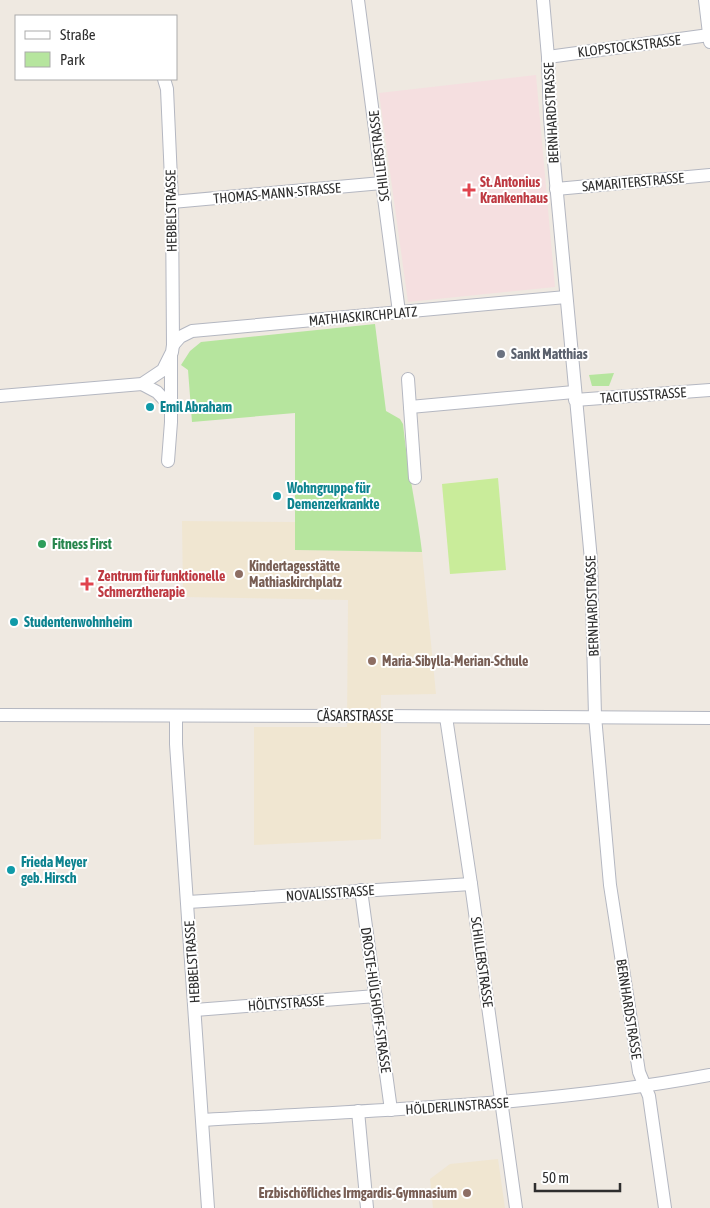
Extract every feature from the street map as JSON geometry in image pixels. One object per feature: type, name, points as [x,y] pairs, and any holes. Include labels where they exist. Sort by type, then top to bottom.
[{"type":"street","name":"SCHILLERSTRASSE","points":[[358,0],[399,312]]},
{"type":"street","name":"BERNHARDSTRASSE","points":[[542,0],[548,57],[550,118],[556,189],[591,560],[595,716],[610,885],[639,1072],[649,1096],[664,1208]]},
{"type":"street","points":[[705,0],[710,39]]},
{"type":"street","name":"KLOPSTOCKSTRASSE","points":[[548,57],[710,39]]},
{"type":"street","name":"HEBBELSTRASSE","points":[[164,80],[167,89],[172,202],[172,348]]},
{"type":"street","name":"SAMARITERSTRASSE","points":[[556,189],[710,175]]},
{"type":"street","name":"THOMAS-MANN-STRASSE","points":[[172,202],[382,183]]},
{"type":"street","name":"MATHIASKIRCHPLATZ","points":[[0,396],[142,384],[163,370],[172,348],[180,336],[192,331],[566,297]]},
{"type":"street","points":[[168,461],[172,348]]},
{"type":"street","points":[[408,379],[415,478]]},
{"type":"street","points":[[142,384],[157,392],[171,408]]},
{"type":"street","name":"TACITUSSTRASSE","points":[[575,396],[710,390]]},
{"type":"street","points":[[410,407],[575,396]]},
{"type":"street","name":"CÄSARSTRASSE","points":[[0,715],[595,716],[710,718]]},
{"type":"street","name":"HEBBELSTRASSE","points":[[176,716],[176,744],[196,1010],[208,1208]]},
{"type":"street","name":"SCHILLERSTRASSE","points":[[446,717],[472,884],[516,1208]]},
{"type":"street","name":"NOVALISSTRASSE","points":[[188,902],[472,884]]},
{"type":"street","name":"DROSTE-HÜLSHOFF-STRASSE","points":[[361,890],[391,1110]]},
{"type":"street","name":"HÖLTYSTRASSE","points":[[196,1010],[376,996]]},
{"type":"street","name":"HÖLDERLINSTRASSE","points":[[203,1120],[501,1103],[644,1087],[710,1074]]},
{"type":"street","points":[[358,1111],[367,1208]]},
{"type":"shaded area","name":"St. Antonius Krankenhaus","points":[[536,75],[555,287],[408,302],[379,93]]},
{"type":"shaded area","points":[[182,521],[295,522],[295,550],[422,552],[436,694],[381,695],[381,839],[254,845],[254,727],[347,727],[348,600],[183,597]]},
{"type":"shaded area","name":"Erzbischöfliches Irmgardis-Gymnasium","points":[[498,1159],[505,1208],[433,1208],[430,1179],[450,1164]]},
{"type":"green space","points":[[375,324],[386,411],[400,419],[403,424],[422,552],[295,550],[295,413],[192,422],[188,370],[181,365],[190,351],[201,342]]},
{"type":"green space","points":[[614,373],[609,386],[592,386],[589,375]]},
{"type":"green space","points":[[498,478],[506,570],[450,574],[442,484]]},
{"type":"place","name":"St. Antonius Krankenhaus","points":[[469,190]]},
{"type":"place","name":"Sankt Matthias","points":[[501,354]]},
{"type":"place","name":"Emil Abraham","points":[[150,407]]},
{"type":"place","name":"Wohngruppe für Demenzerkrankte","points":[[277,496]]},
{"type":"place","name":"Fitness First","points":[[42,544]]},
{"type":"place","name":"Kindertagesstätte Mathiaskirchplatz","points":[[239,574]]},
{"type":"place","name":"Zentrum für funktionelle Schmerztherapie","points":[[87,584]]},
{"type":"place","name":"Studentenwohnheim","points":[[14,622]]},
{"type":"place","name":"Maria-Sibylla-Merian-Schule","points":[[372,661]]},
{"type":"place","name":"Frieda Meyer geb. Hirsch","points":[[11,870]]},
{"type":"place","name":"Erzbischöfliches Irmgardis-Gymnasium","points":[[467,1193]]}]
